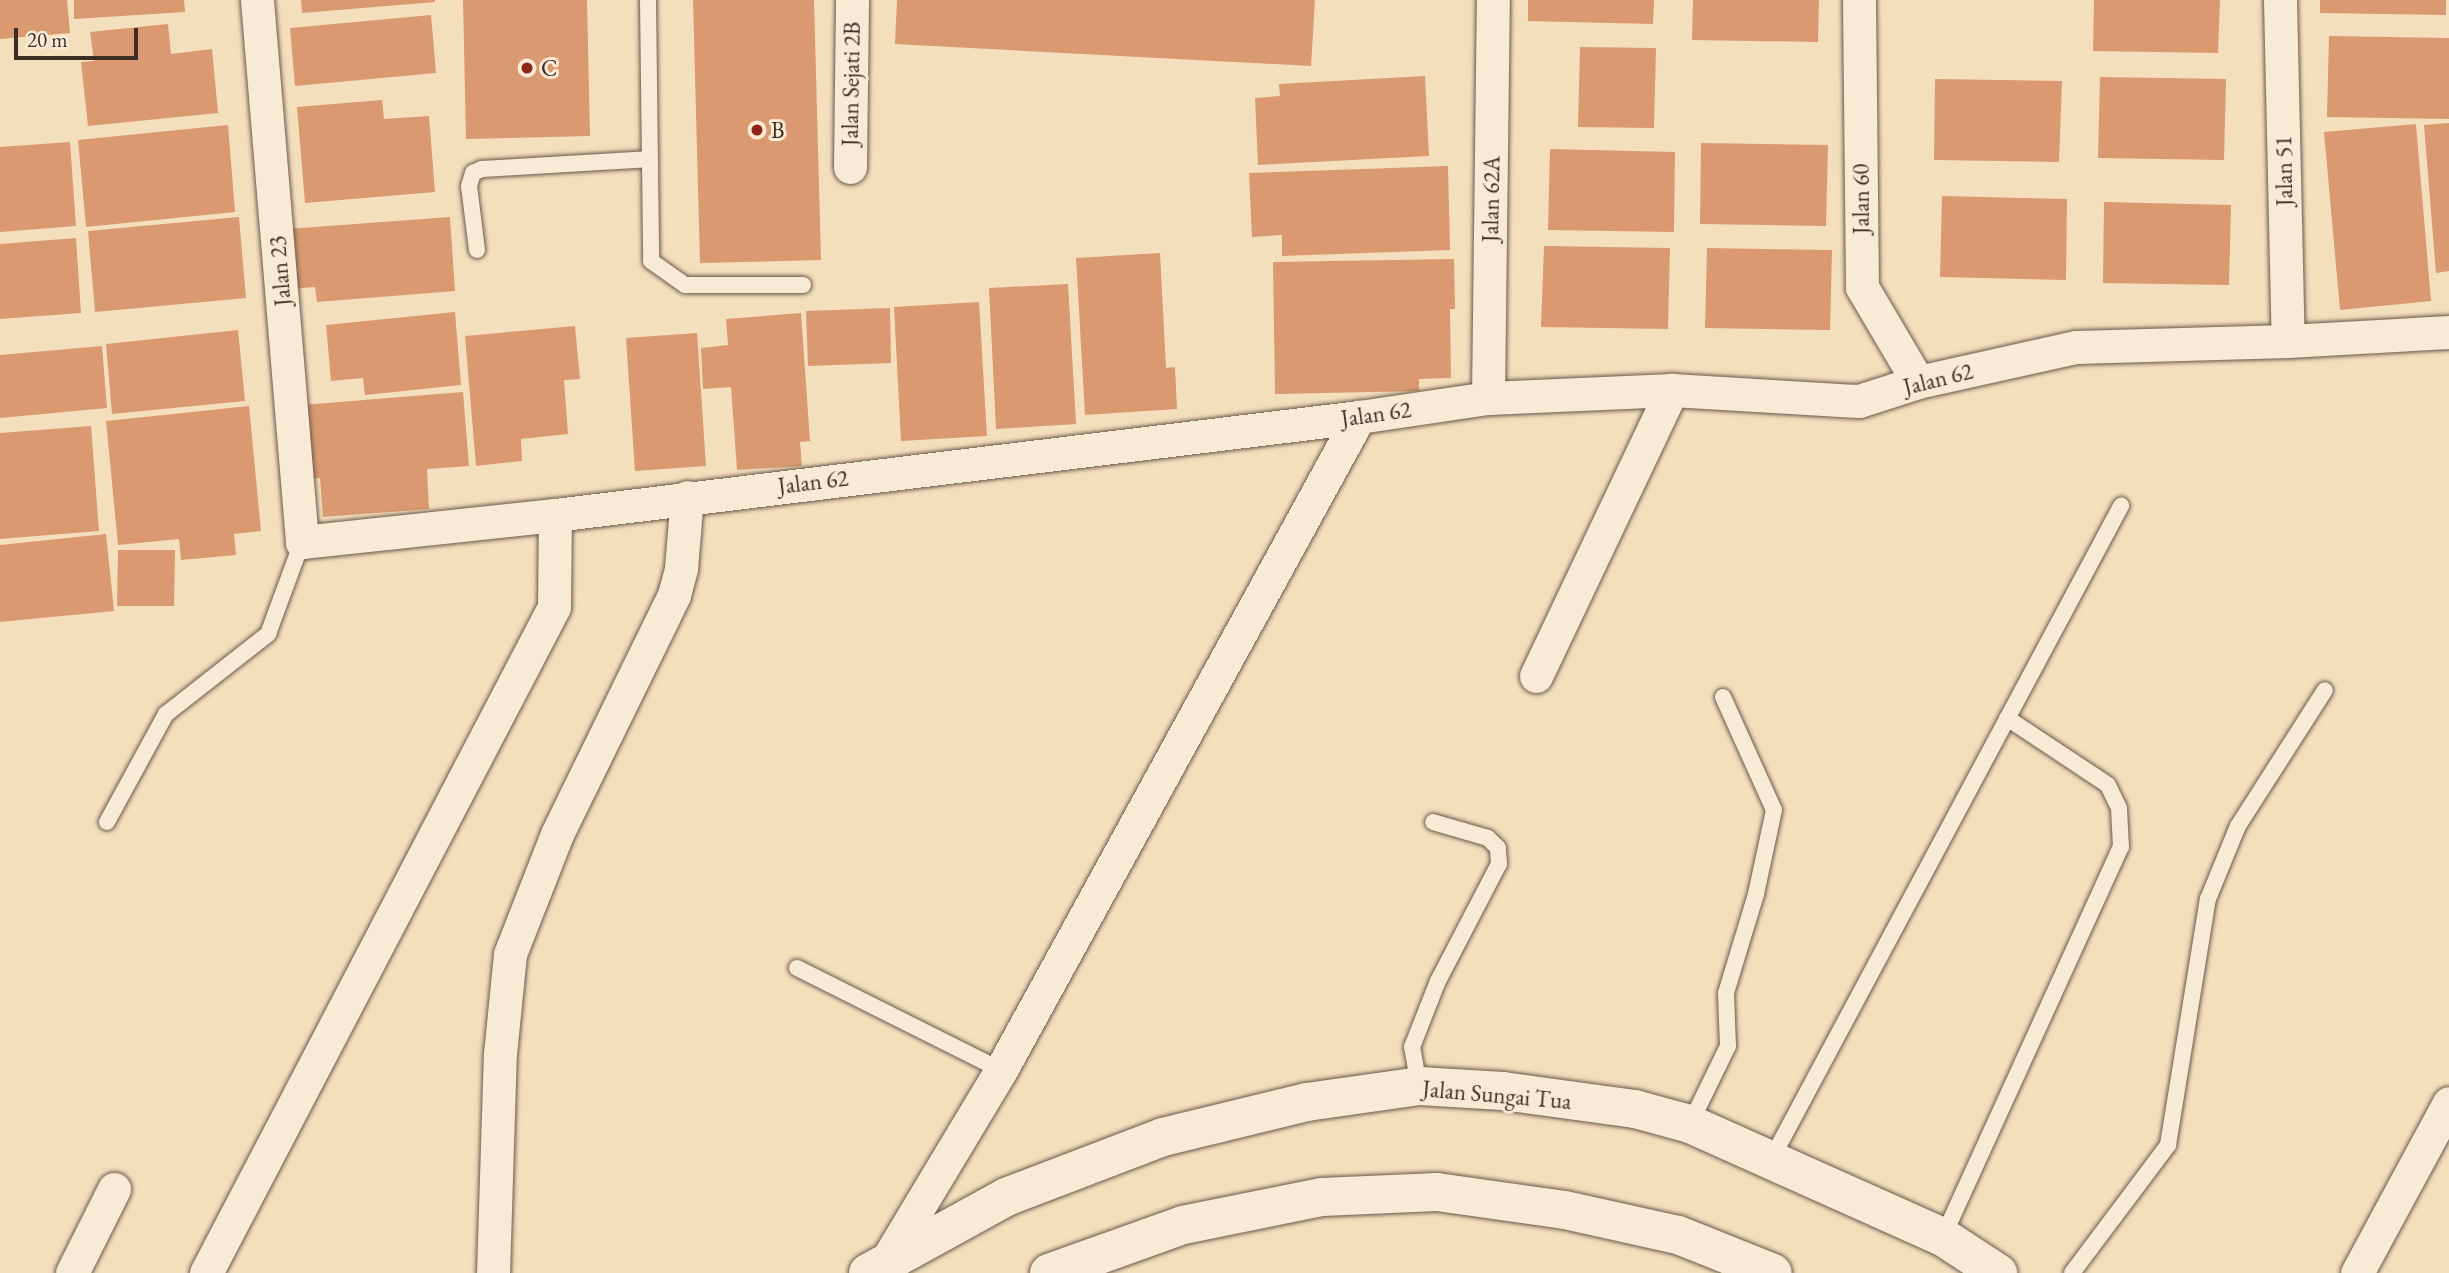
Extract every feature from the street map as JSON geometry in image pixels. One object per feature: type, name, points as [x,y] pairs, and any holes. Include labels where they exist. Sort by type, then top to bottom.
[{"type":"main road","name":"Jalan Sungai Tua","points":[[876,1268],[1006,1197],[1163,1137],[1307,1102],[1420,1086],[1503,1091],[1635,1109],[1690,1124],[1772,1158],[1943,1237],[1998,1273]]},
{"type":"main road","points":[[1049,1273],[1183,1225],[1322,1197],[1437,1192],[1565,1210],[1678,1235],[1773,1273]]},
{"type":"street","name":"Jalan 23","points":[[257,0],[302,542]]},
{"type":"street","name":"Jalan Sejati 2B","points":[[850,167],[852,0]]},
{"type":"street","name":"Jalan 62A","points":[[1488,398],[1493,0]]},
{"type":"street","name":"Jalan 60","points":[[1859,0],[1862,287],[1919,382]]},
{"type":"street","name":"Jalan 51","points":[[2280,0],[2288,341]]},
{"type":"street","name":"Jalan 62","points":[[302,542],[555,515],[1359,417],[1488,398],[1672,390],[1859,401],[1919,382],[2076,347],[2288,341],[2449,332]]},
{"type":"street","points":[[1536,676],[1672,390]]},
{"type":"street","points":[[876,1268],[1001,1070],[1359,417]]},
{"type":"street","points":[[493,1273],[500,1054],[510,954],[557,834],[674,595],[681,568],[687,497]]},
{"type":"street","points":[[206,1273],[554,607],[555,515]]},
{"type":"street","points":[[2357,1273],[2449,1103]]},
{"type":"street","points":[[72,1273],[114,1189]]},
{"type":"lane","points":[[648,0],[651,261],[685,285],[803,285]]},
{"type":"lane","points":[[477,250],[469,186],[473,173],[482,169],[648,159]]},
{"type":"lane","points":[[1772,1158],[2121,506]]},
{"type":"lane","points":[[107,822],[166,714],[268,634],[302,542]]},
{"type":"lane","points":[[2072,1273],[2168,1145],[2207,899],[2238,826],[2325,690]]},
{"type":"lane","points":[[1690,1124],[1728,1046],[1726,993],[1756,894],[1774,810],[1723,696]]},
{"type":"lane","points":[[1943,1237],[2121,847],[2119,808],[2108,785],[2007,718]]},
{"type":"lane","points":[[1420,1086],[1412,1047],[1438,981],[1499,864],[1498,848],[1488,838],[1433,822]]},
{"type":"lane","points":[[797,968],[1001,1070]]},
{"type":"building","points":[[0,0],[67,0],[70,33],[0,39]]},
{"type":"building","points":[[74,0],[184,0],[185,12],[74,19]]},
{"type":"building","points":[[301,0],[435,0],[435,2],[302,13]]},
{"type":"building","name":"C","points":[[463,0],[587,0],[590,136],[466,139]]},
{"type":"building","name":"B","points":[[693,0],[814,0],[821,260],[700,263]]},
{"type":"building","points":[[897,0],[1315,0],[1311,66],[895,44]]},
{"type":"building","points":[[1528,0],[1654,0],[1653,24],[1528,21]]},
{"type":"building","points":[[1693,0],[1819,0],[1818,42],[1692,40]]},
{"type":"building","points":[[2094,0],[2220,0],[2218,53],[2093,51]]},
{"type":"building","points":[[2320,0],[2446,0],[2446,15],[2320,13]]},
{"type":"building","points":[[431,15],[436,73],[295,86],[290,28]]},
{"type":"building","points":[[168,24],[171,54],[212,49],[218,113],[88,126],[81,62],[94,61],[90,32]]},
{"type":"building","points":[[2329,36],[2449,38],[2449,119],[2327,117]]},
{"type":"building","points":[[1580,47],[1656,48],[1654,128],[1578,127]]},
{"type":"building","points":[[1425,76],[1429,156],[1258,165],[1255,98],[1280,96],[1279,84]]},
{"type":"building","points":[[2100,77],[2226,79],[2224,160],[2098,158]]},
{"type":"building","points":[[1935,79],[2062,81],[2059,162],[1934,160]]},
{"type":"building","points":[[382,100],[384,119],[429,116],[435,192],[305,203],[297,107]]},
{"type":"building","points":[[2449,123],[2449,271],[2436,273],[2424,125]]},
{"type":"building","points":[[2416,124],[2431,301],[2340,310],[2324,132]]},
{"type":"building","points":[[228,125],[235,212],[86,227],[78,140]]},
{"type":"building","points":[[70,142],[76,226],[0,232],[0,147]]},
{"type":"building","points":[[1701,143],[1828,145],[1826,226],[1700,224]]},
{"type":"building","points":[[1550,149],[1675,152],[1674,232],[1548,230]]},
{"type":"building","points":[[1448,166],[1450,250],[1282,256],[1282,235],[1252,237],[1249,173]]},
{"type":"building","points":[[1942,196],[2067,199],[2066,280],[1940,277]]},
{"type":"building","points":[[2104,202],[2231,205],[2229,285],[2103,283]]},
{"type":"building","points":[[239,217],[246,298],[95,312],[88,231]]},
{"type":"building","points":[[450,217],[455,291],[317,302],[315,287],[292,289],[288,229]]},
{"type":"building","points":[[76,238],[81,313],[0,319],[0,244]]},
{"type":"building","points":[[1544,246],[1670,248],[1668,329],[1541,327]]},
{"type":"building","points":[[1707,248],[1832,250],[1830,330],[1705,328]]},
{"type":"building","points":[[1160,253],[1166,368],[1175,367],[1177,409],[1085,415],[1076,258]]},
{"type":"building","points":[[1454,259],[1455,309],[1450,309],[1451,378],[1419,379],[1419,391],[1275,394],[1273,262]]},
{"type":"building","points":[[1068,284],[1076,424],[996,429],[989,288]]},
{"type":"building","points":[[979,302],[987,436],[901,441],[894,307]]},
{"type":"building","points":[[890,308],[891,363],[808,366],[806,311]]},
{"type":"building","points":[[455,312],[461,385],[365,395],[363,378],[331,381],[326,325]]},
{"type":"building","points":[[801,313],[810,441],[800,442],[802,466],[737,470],[731,387],[703,389],[701,348],[728,345],[726,319]]},
{"type":"building","points":[[575,326],[580,379],[564,380],[568,434],[521,439],[522,461],[476,466],[465,336]]},
{"type":"building","points":[[238,330],[245,401],[112,414],[106,344]]},
{"type":"building","points":[[697,333],[706,466],[635,471],[626,338]]},
{"type":"building","points":[[102,346],[107,408],[0,418],[0,355]]},
{"type":"building","points":[[463,392],[469,466],[427,469],[429,509],[323,517],[320,478],[308,479],[302,405]]},
{"type":"building","points":[[249,406],[261,531],[234,534],[236,555],[181,560],[179,539],[118,545],[106,421]]},
{"type":"building","points":[[91,426],[99,531],[0,539],[0,433]]},
{"type":"building","points":[[106,534],[114,611],[0,622],[0,545]]},
{"type":"building","points":[[118,550],[175,550],[174,606],[117,606]]},
{"type":"place","name":"C","points":[[527,68]]},
{"type":"place","name":"B","points":[[757,130]]}]
